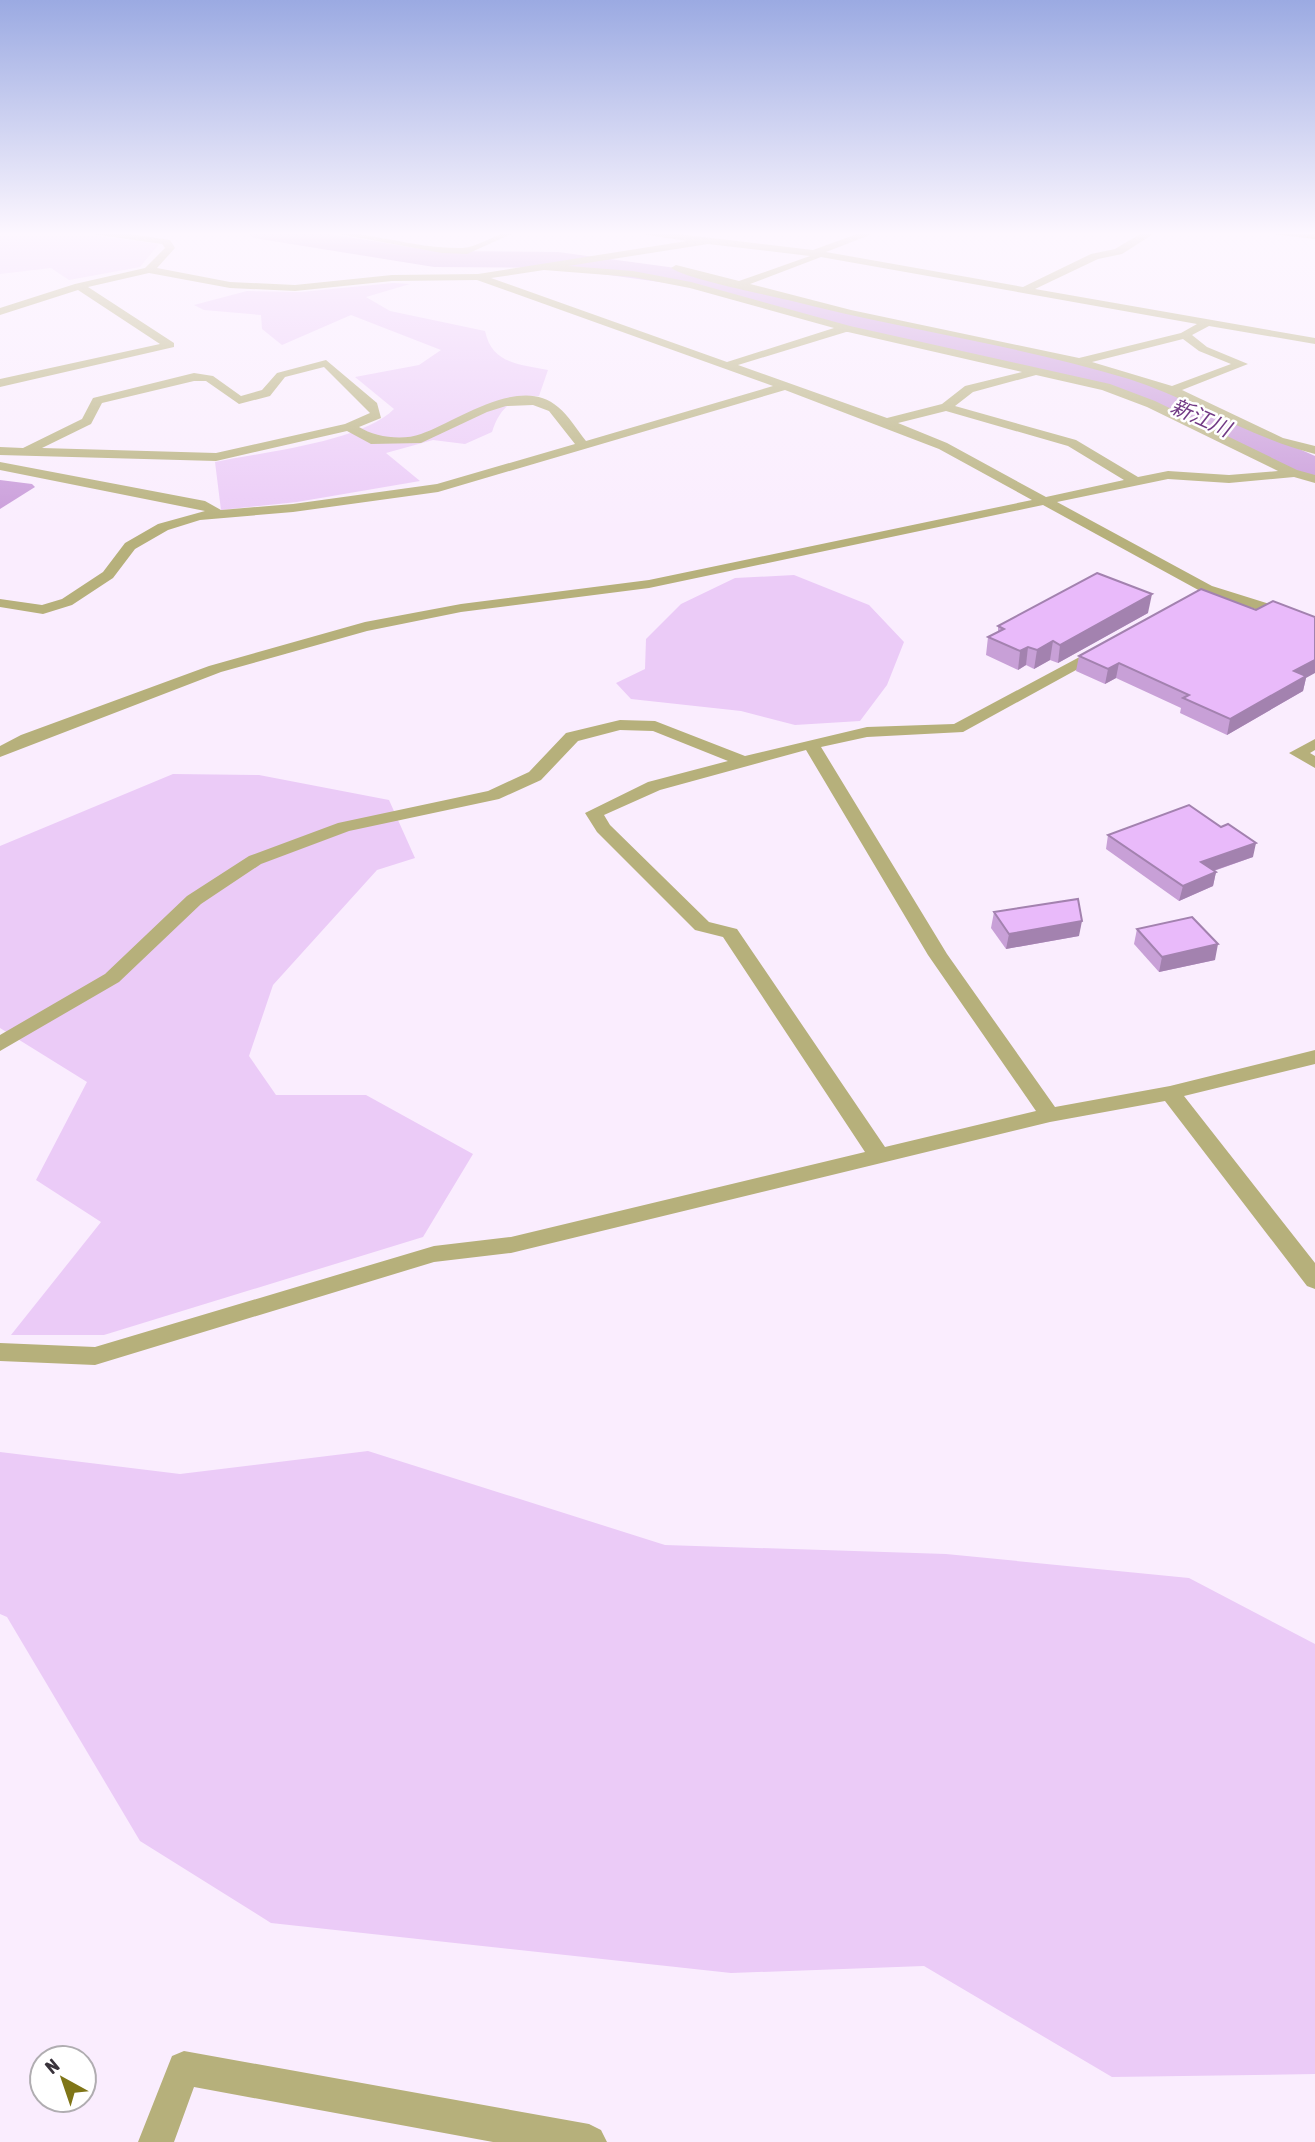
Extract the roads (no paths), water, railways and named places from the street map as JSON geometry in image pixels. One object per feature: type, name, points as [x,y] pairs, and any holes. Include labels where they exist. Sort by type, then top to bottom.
[{"type":"street","points":[[0,383],[170,345],[148,331]]},
{"type":"street","points":[[631,331],[886,422],[943,446],[1045,500],[1201,593],[1315,623]]},
{"type":"street","points":[[727,365],[814,335],[834,331]]},
{"type":"street","points":[[862,331],[1046,369],[1106,387],[1151,404],[1294,473],[1315,479]]},
{"type":"street","points":[[934,331],[1080,362],[1172,390],[1279,441],[1315,450]]},
{"type":"street","points":[[886,422],[946,407],[969,389],[1185,335],[1192,331]]},
{"type":"street","points":[[1262,331],[1315,341]]},
{"type":"street","points":[[1172,390],[1242,364],[1203,349],[1185,335]]},
{"type":"street","points":[[0,452],[216,457],[349,427],[377,415],[373,406],[326,363],[281,375],[266,393],[239,400],[209,378],[194,377],[97,401],[87,421],[27,451]]},
{"type":"street","points":[[0,603],[43,610],[66,602],[108,575],[130,546],[163,527],[216,513],[293,508],[438,488],[782,387]]},
{"type":"street","points":[[349,427],[371,440],[421,439],[483,409],[505,402],[534,401],[553,408],[583,445]]},
{"type":"street","points":[[946,407],[1072,443],[1136,482]]},
{"type":"street","points":[[0,466],[205,505],[216,513]]},
{"type":"street","points":[[0,752],[27,738],[215,669],[365,627],[461,608],[649,584],[1168,475],[1229,479],[1294,473]]},
{"type":"street","points":[[880,1157],[730,933],[702,926],[603,828],[594,813],[654,786],[811,744],[867,732],[957,729],[1113,644]]},
{"type":"street","points":[[0,1044],[112,978],[194,900],[255,860],[344,827],[493,795],[535,776],[572,737],[620,725],[655,726],[742,761]]},
{"type":"street","points":[[811,744],[938,955],[1051,1115]]},
{"type":"street","points":[[1315,744],[1297,753],[1315,763]]},
{"type":"street","points":[[0,1352],[95,1356],[434,1254],[511,1245],[1051,1115],[1170,1093],[1315,1057]]},
{"type":"street","points":[[1170,1093],[1315,1280]]},
{"type":"street","points":[[156,2142],[184,2068],[589,2142]]},
{"type":"waterway","name":"新江川","points":[[897,331],[1044,361],[1125,383],[1291,459],[1315,467]]}]
